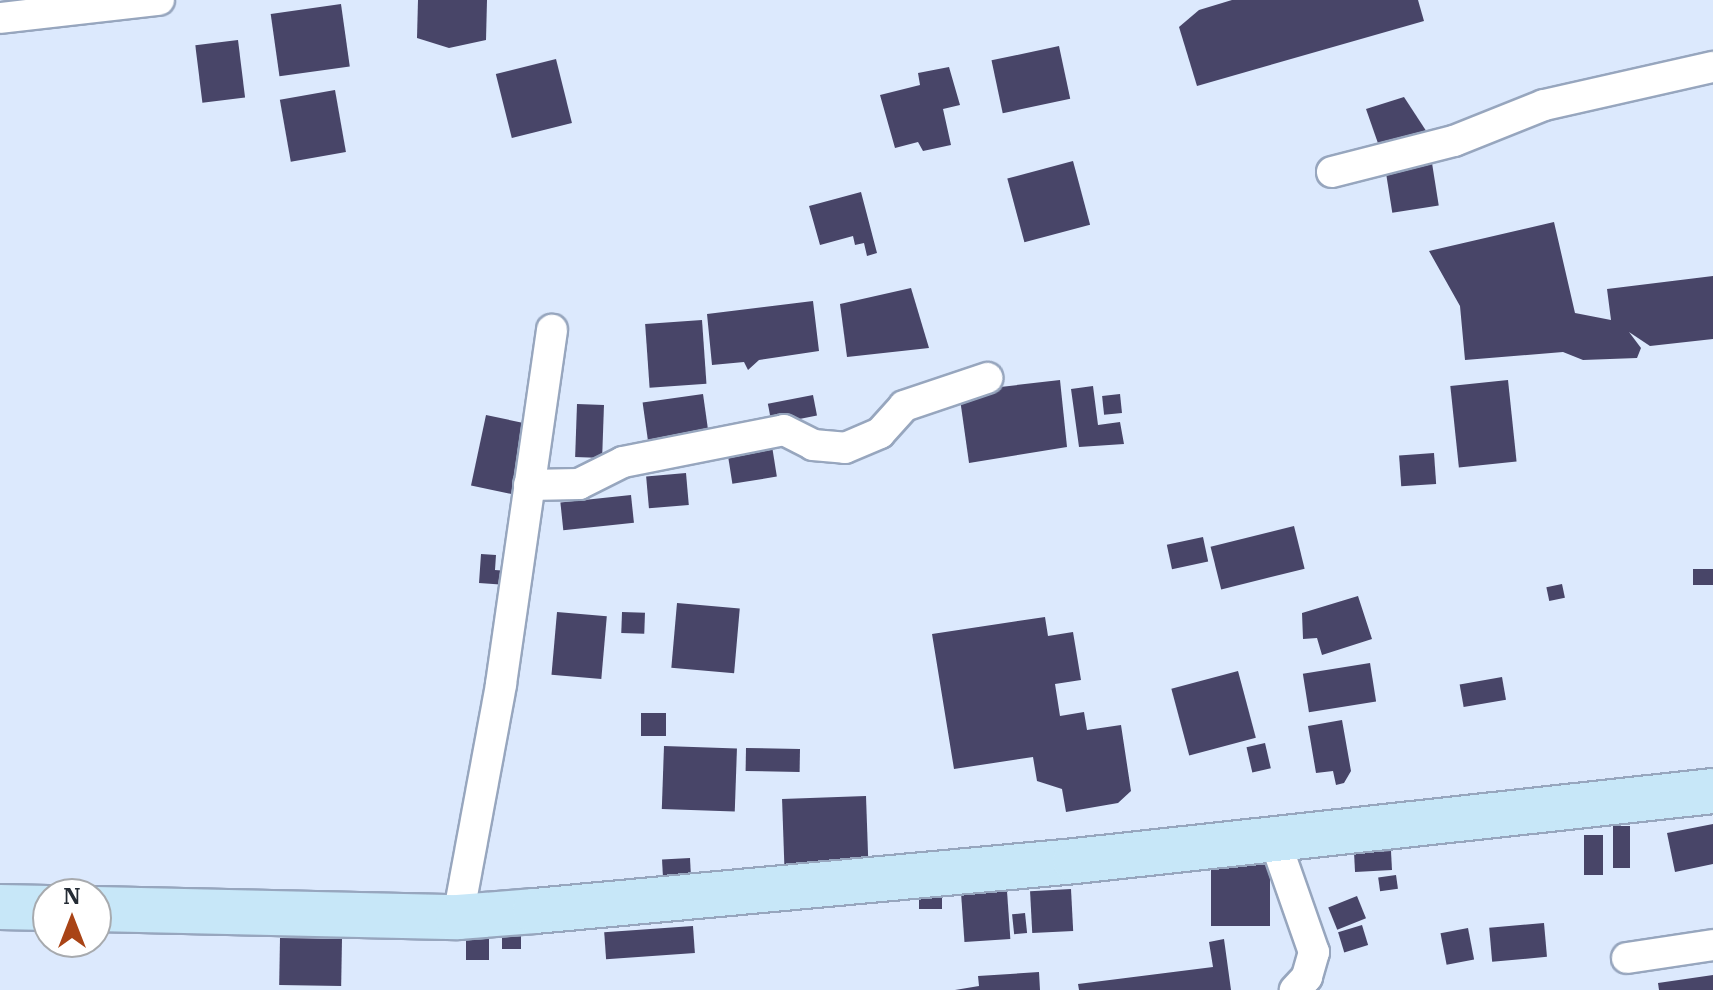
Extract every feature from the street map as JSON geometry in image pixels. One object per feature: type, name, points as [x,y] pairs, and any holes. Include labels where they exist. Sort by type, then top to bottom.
[{"type":"main road","points":[[112,909],[458,917],[1274,838],[1713,791]]},
{"type":"main road","points":[[0,907],[32,908]]},
{"type":"street","points":[[0,18],[159,0]]},
{"type":"street","points":[[1332,172],[1454,141],[1544,105],[1713,67]]},
{"type":"street","points":[[458,917],[501,684],[552,330]]},
{"type":"street","points":[[529,485],[579,484],[623,462],[784,430],[813,445],[845,448],[880,433],[904,406],[987,378]]},
{"type":"street","points":[[1274,838],[1314,952],[1307,977],[1295,990]]},
{"type":"street","points":[[1627,958],[1713,945]]},
{"type":"building","points":[[418,0],[487,0],[486,40],[449,48],[417,38]]},
{"type":"building","points":[[1232,0],[1418,0],[1424,21],[1197,86],[1179,27],[1199,10]]},
{"type":"building","points":[[341,4],[350,66],[279,76],[271,14]]},
{"type":"building","points":[[238,40],[245,98],[202,103],[195,45]]},
{"type":"building","points":[[1059,46],[1070,99],[1003,113],[992,60]]},
{"type":"building","points":[[556,59],[572,123],[512,138],[496,74]]},
{"type":"building","points":[[949,67],[960,105],[943,109],[951,145],[923,151],[918,142],[895,148],[880,95],[920,85],[918,73]]},
{"type":"building","points":[[335,90],[346,152],[291,162],[280,100]]},
{"type":"building","points":[[1404,97],[1436,146],[1380,149],[1366,109]]},
{"type":"building","points":[[1073,161],[1090,225],[1024,242],[1007,179]]},
{"type":"building","points":[[1432,163],[1439,205],[1392,213],[1386,170]]},
{"type":"building","points":[[861,192],[877,253],[867,256],[864,243],[855,245],[853,236],[820,245],[809,206]]},
{"type":"building","points":[[1554,222],[1575,313],[1611,320],[1607,289],[1713,276],[1713,339],[1650,346],[1629,332],[1641,348],[1637,358],[1583,360],[1563,352],[1465,360],[1460,306],[1429,251]]},
{"type":"building","points":[[911,288],[929,348],[847,357],[840,304]]},
{"type":"building","points":[[813,301],[819,351],[759,360],[748,370],[744,362],[712,365],[707,314]]},
{"type":"building","points":[[702,320],[706,384],[650,388],[645,324]]},
{"type":"building","points":[[1060,380],[1067,447],[969,463],[960,399],[974,390]]},
{"type":"building","points":[[1508,380],[1517,462],[1459,468],[1450,386]]},
{"type":"building","points":[[1093,386],[1098,425],[1120,422],[1124,444],[1079,447],[1071,389]]},
{"type":"building","points":[[703,394],[709,435],[648,443],[643,402]]},
{"type":"building","points":[[1120,394],[1122,413],[1104,415],[1102,396]]},
{"type":"building","points":[[813,395],[817,416],[772,424],[768,404]]},
{"type":"building","points":[[577,404],[604,405],[602,458],[575,457]]},
{"type":"building","points":[[486,415],[538,426],[523,496],[471,485]]},
{"type":"building","points":[[772,446],[777,477],[732,484],[728,453]]},
{"type":"building","points":[[1434,453],[1436,484],[1401,486],[1399,455]]},
{"type":"building","points":[[686,473],[689,505],[649,508],[646,476]]},
{"type":"building","points":[[631,495],[634,523],[563,530],[560,502]]},
{"type":"building","points":[[1294,526],[1305,569],[1221,589],[1211,547]]},
{"type":"building","points":[[1203,537],[1208,561],[1172,569],[1167,545]]},
{"type":"building","points":[[481,554],[496,555],[495,570],[508,571],[507,585],[479,583]]},
{"type":"building","points":[[1693,569],[1713,569],[1713,585],[1693,585]]},
{"type":"building","points":[[1562,584],[1565,598],[1549,601],[1546,587]]},
{"type":"building","points":[[1358,596],[1372,639],[1322,655],[1317,638],[1303,639],[1302,613]]},
{"type":"building","points":[[677,603],[740,608],[734,673],[671,668]]},
{"type":"building","points":[[557,612],[607,616],[601,679],[552,675]]},
{"type":"building","points":[[622,612],[645,613],[644,634],[621,633]]},
{"type":"building","points":[[1045,617],[1048,636],[1073,632],[1081,680],[1055,684],[1060,716],[1084,712],[1087,730],[1121,725],[1131,791],[1118,803],[1066,812],[1062,789],[1037,781],[1033,757],[954,769],[932,634]]},
{"type":"building","points":[[1370,663],[1376,702],[1309,712],[1303,674]]},
{"type":"building","points":[[1238,671],[1256,738],[1189,756],[1171,689]]},
{"type":"building","points":[[1502,677],[1506,700],[1464,707],[1460,684]]},
{"type":"building","points":[[641,713],[666,713],[666,736],[641,736]]},
{"type":"building","points":[[1342,720],[1351,771],[1344,783],[1336,785],[1333,771],[1316,773],[1308,726]]},
{"type":"building","points":[[1265,743],[1271,768],[1252,773],[1246,747]]},
{"type":"building","points":[[664,746],[737,749],[735,812],[662,809]]},
{"type":"building","points":[[746,748],[800,749],[800,772],[746,771]]},
{"type":"building","points":[[866,796],[868,867],[785,870],[782,799]]},
{"type":"building","points":[[1713,824],[1713,864],[1675,872],[1667,833]]},
{"type":"building","points":[[1613,826],[1630,826],[1630,868],[1613,868]]},
{"type":"building","points":[[1584,835],[1603,835],[1603,875],[1584,875]]},
{"type":"building","points":[[1391,851],[1392,870],[1355,872],[1354,853]]},
{"type":"building","points":[[690,858],[691,875],[663,876],[662,859]]},
{"type":"building","points":[[1211,863],[1270,863],[1270,926],[1211,926]]},
{"type":"building","points":[[1396,875],[1398,889],[1380,891],[1378,878]]},
{"type":"building","points":[[1071,889],[1073,931],[1032,933],[1030,891]]},
{"type":"building","points":[[1007,891],[1010,939],[964,942],[961,894]]},
{"type":"building","points":[[919,895],[942,895],[942,909],[919,909]]},
{"type":"building","points":[[1357,896],[1366,918],[1337,930],[1328,908]]},
{"type":"building","points":[[1025,913],[1027,933],[1014,934],[1012,914]]},
{"type":"building","points":[[1544,923],[1547,957],[1492,962],[1489,928]]},
{"type":"building","points":[[1362,925],[1368,945],[1344,952],[1338,932]]},
{"type":"building","points":[[693,926],[695,953],[606,959],[604,932]]},
{"type":"building","points":[[1468,928],[1474,959],[1447,965],[1441,933]]},
{"type":"building","points":[[502,933],[521,933],[521,949],[502,949]]},
{"type":"building","points":[[280,938],[342,939],[341,986],[279,985]]},
{"type":"building","points":[[466,939],[489,939],[489,960],[466,960]]},
{"type":"building","points":[[1224,939],[1231,990],[1079,990],[1078,984],[1213,967],[1209,942]]},
{"type":"building","points":[[1039,972],[1040,990],[955,990],[979,986],[978,976]]},
{"type":"building","points":[[1713,975],[1713,990],[1659,990],[1658,983]]}]
